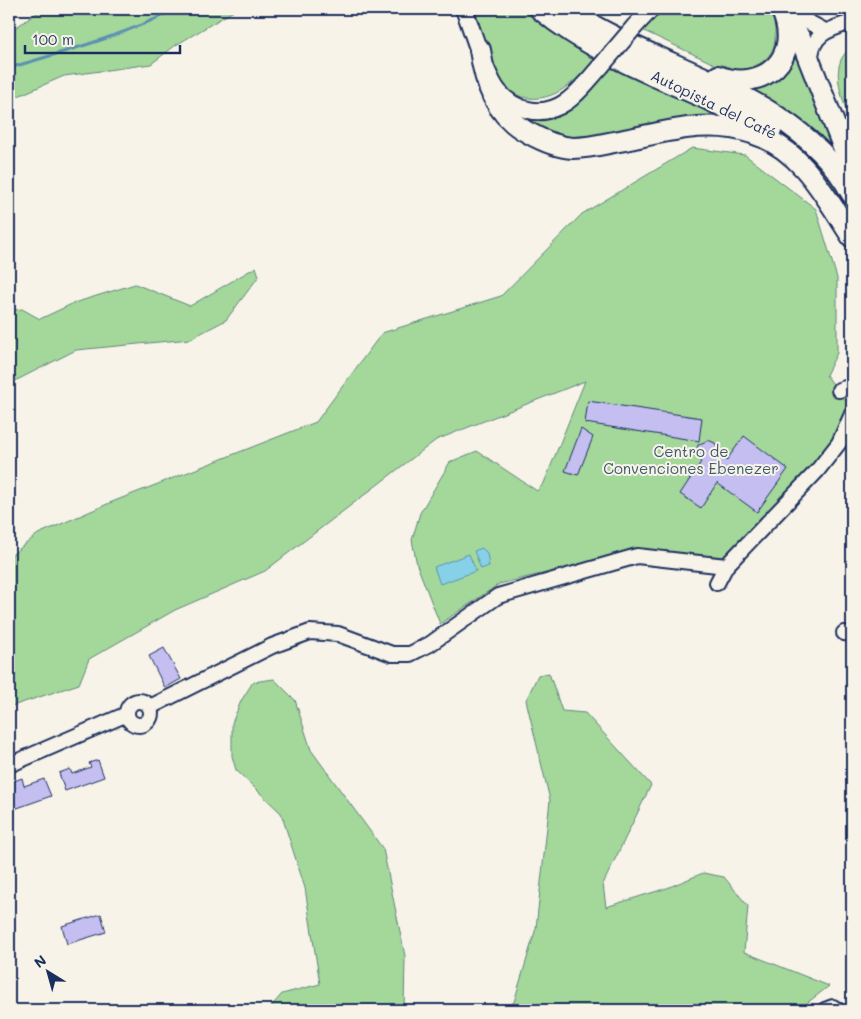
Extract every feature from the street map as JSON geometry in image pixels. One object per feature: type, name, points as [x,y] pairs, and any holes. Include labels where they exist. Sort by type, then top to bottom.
[{"type":"highway","name":"Autopista del Café","points":[[540,9],[561,26],[599,48],[752,119],[785,140],[809,161],[828,184],[843,210],[852,236]]},
{"type":"highway","points":[[574,14],[719,77],[734,82],[748,82],[761,78],[773,69],[785,52],[788,41],[786,20],[782,10]]},
{"type":"highway","points":[[782,10],[792,22],[811,62],[852,168]]},
{"type":"highway","name":"Autopista del Café","points":[[574,14],[650,55],[774,113],[790,123],[817,146],[838,171],[852,194]]},
{"type":"highway","points":[[480,50],[484,77],[494,100],[507,117],[521,130],[536,138],[557,146],[586,148],[705,125],[753,133],[776,144],[811,173],[852,236]]},
{"type":"main road","points":[[464,9],[497,90],[512,103],[529,111],[545,111],[566,102],[601,66],[651,9]]},
{"type":"street","points":[[782,10],[825,31]]},
{"type":"street","points":[[811,62],[813,44],[825,31],[852,22]]},
{"type":"street","points":[[717,583],[726,566],[817,471],[839,442],[852,414]]},
{"type":"street","points":[[9,765],[127,714],[134,724],[142,726],[151,718],[150,707],[272,646],[310,632],[338,634],[392,654],[410,654],[430,644],[498,596],[636,556],[726,566]]},
{"type":"street","points":[[825,1010],[833,1007],[837,1010]]},
{"type":"green space","points":[[43,9],[237,9],[176,45],[151,64],[64,76],[9,100],[9,32]]},
{"type":"green space","points":[[474,9],[531,9],[599,55],[575,80],[556,93],[546,97],[522,97],[506,88],[500,80],[486,50]]},
{"type":"green space","points":[[660,9],[767,9],[772,16],[775,27],[773,49],[769,56],[756,65],[729,71],[642,30]]},
{"type":"green space","points":[[794,40],[844,166],[744,91],[763,86]]},
{"type":"green space","points":[[852,48],[852,126],[839,85],[838,74],[844,55]]},
{"type":"green space","points":[[613,64],[753,127],[560,141],[514,115],[531,119],[546,119],[560,116],[582,100]]},
{"type":"green space","name":"Centro de Convenciones Ebenezer","points":[[692,148],[745,155],[816,209],[837,278],[837,353],[826,375],[849,405],[825,454],[797,486],[724,557],[642,550],[499,584],[440,624],[417,565],[412,540],[420,513],[450,462],[477,451],[537,491],[544,483],[585,381],[436,440],[265,571],[175,610],[89,659],[79,684],[9,707],[9,557],[38,534],[112,502],[316,422],[382,333],[501,296],[582,214]]},
{"type":"green space","points":[[256,267],[259,276],[226,320],[190,339],[76,350],[9,384],[9,311],[22,309],[40,319],[74,303],[135,284],[190,306]]},
{"type":"green space","points":[[549,673],[562,711],[585,713],[651,785],[603,884],[606,907],[667,888],[703,873],[724,877],[748,906],[744,952],[829,986],[798,1010],[503,1010],[514,1002],[536,928],[550,800],[526,700],[538,675]]},
{"type":"green space","points":[[274,679],[295,700],[311,750],[383,849],[405,956],[404,1010],[268,1010],[282,994],[320,984],[305,888],[281,813],[236,770],[232,756],[232,723],[241,701],[253,682]]},
{"type":"water","points":[[482,548],[487,553],[489,566],[481,569],[474,551]]},
{"type":"water","points":[[469,554],[476,571],[440,584],[434,567]]},
{"type":"building","points":[[588,401],[702,418],[699,441],[585,423]]},
{"type":"building","points":[[581,429],[593,437],[578,475],[565,471]]},
{"type":"building","points":[[744,436],[788,469],[757,512],[717,483],[701,508],[680,494],[701,462],[696,455],[698,445],[708,440],[715,443],[726,461]]},
{"type":"building","points":[[164,648],[181,679],[165,688],[149,656]]},
{"type":"building","points":[[98,760],[104,777],[65,791],[59,773],[70,769],[72,774],[91,767],[89,763]]},
{"type":"building","points":[[22,778],[24,786],[44,779],[51,796],[9,811],[9,783]]},
{"type":"building","points":[[101,914],[106,932],[67,944],[62,926]]},
{"type":"waterway","points":[[9,68],[115,35],[176,9]]}]
